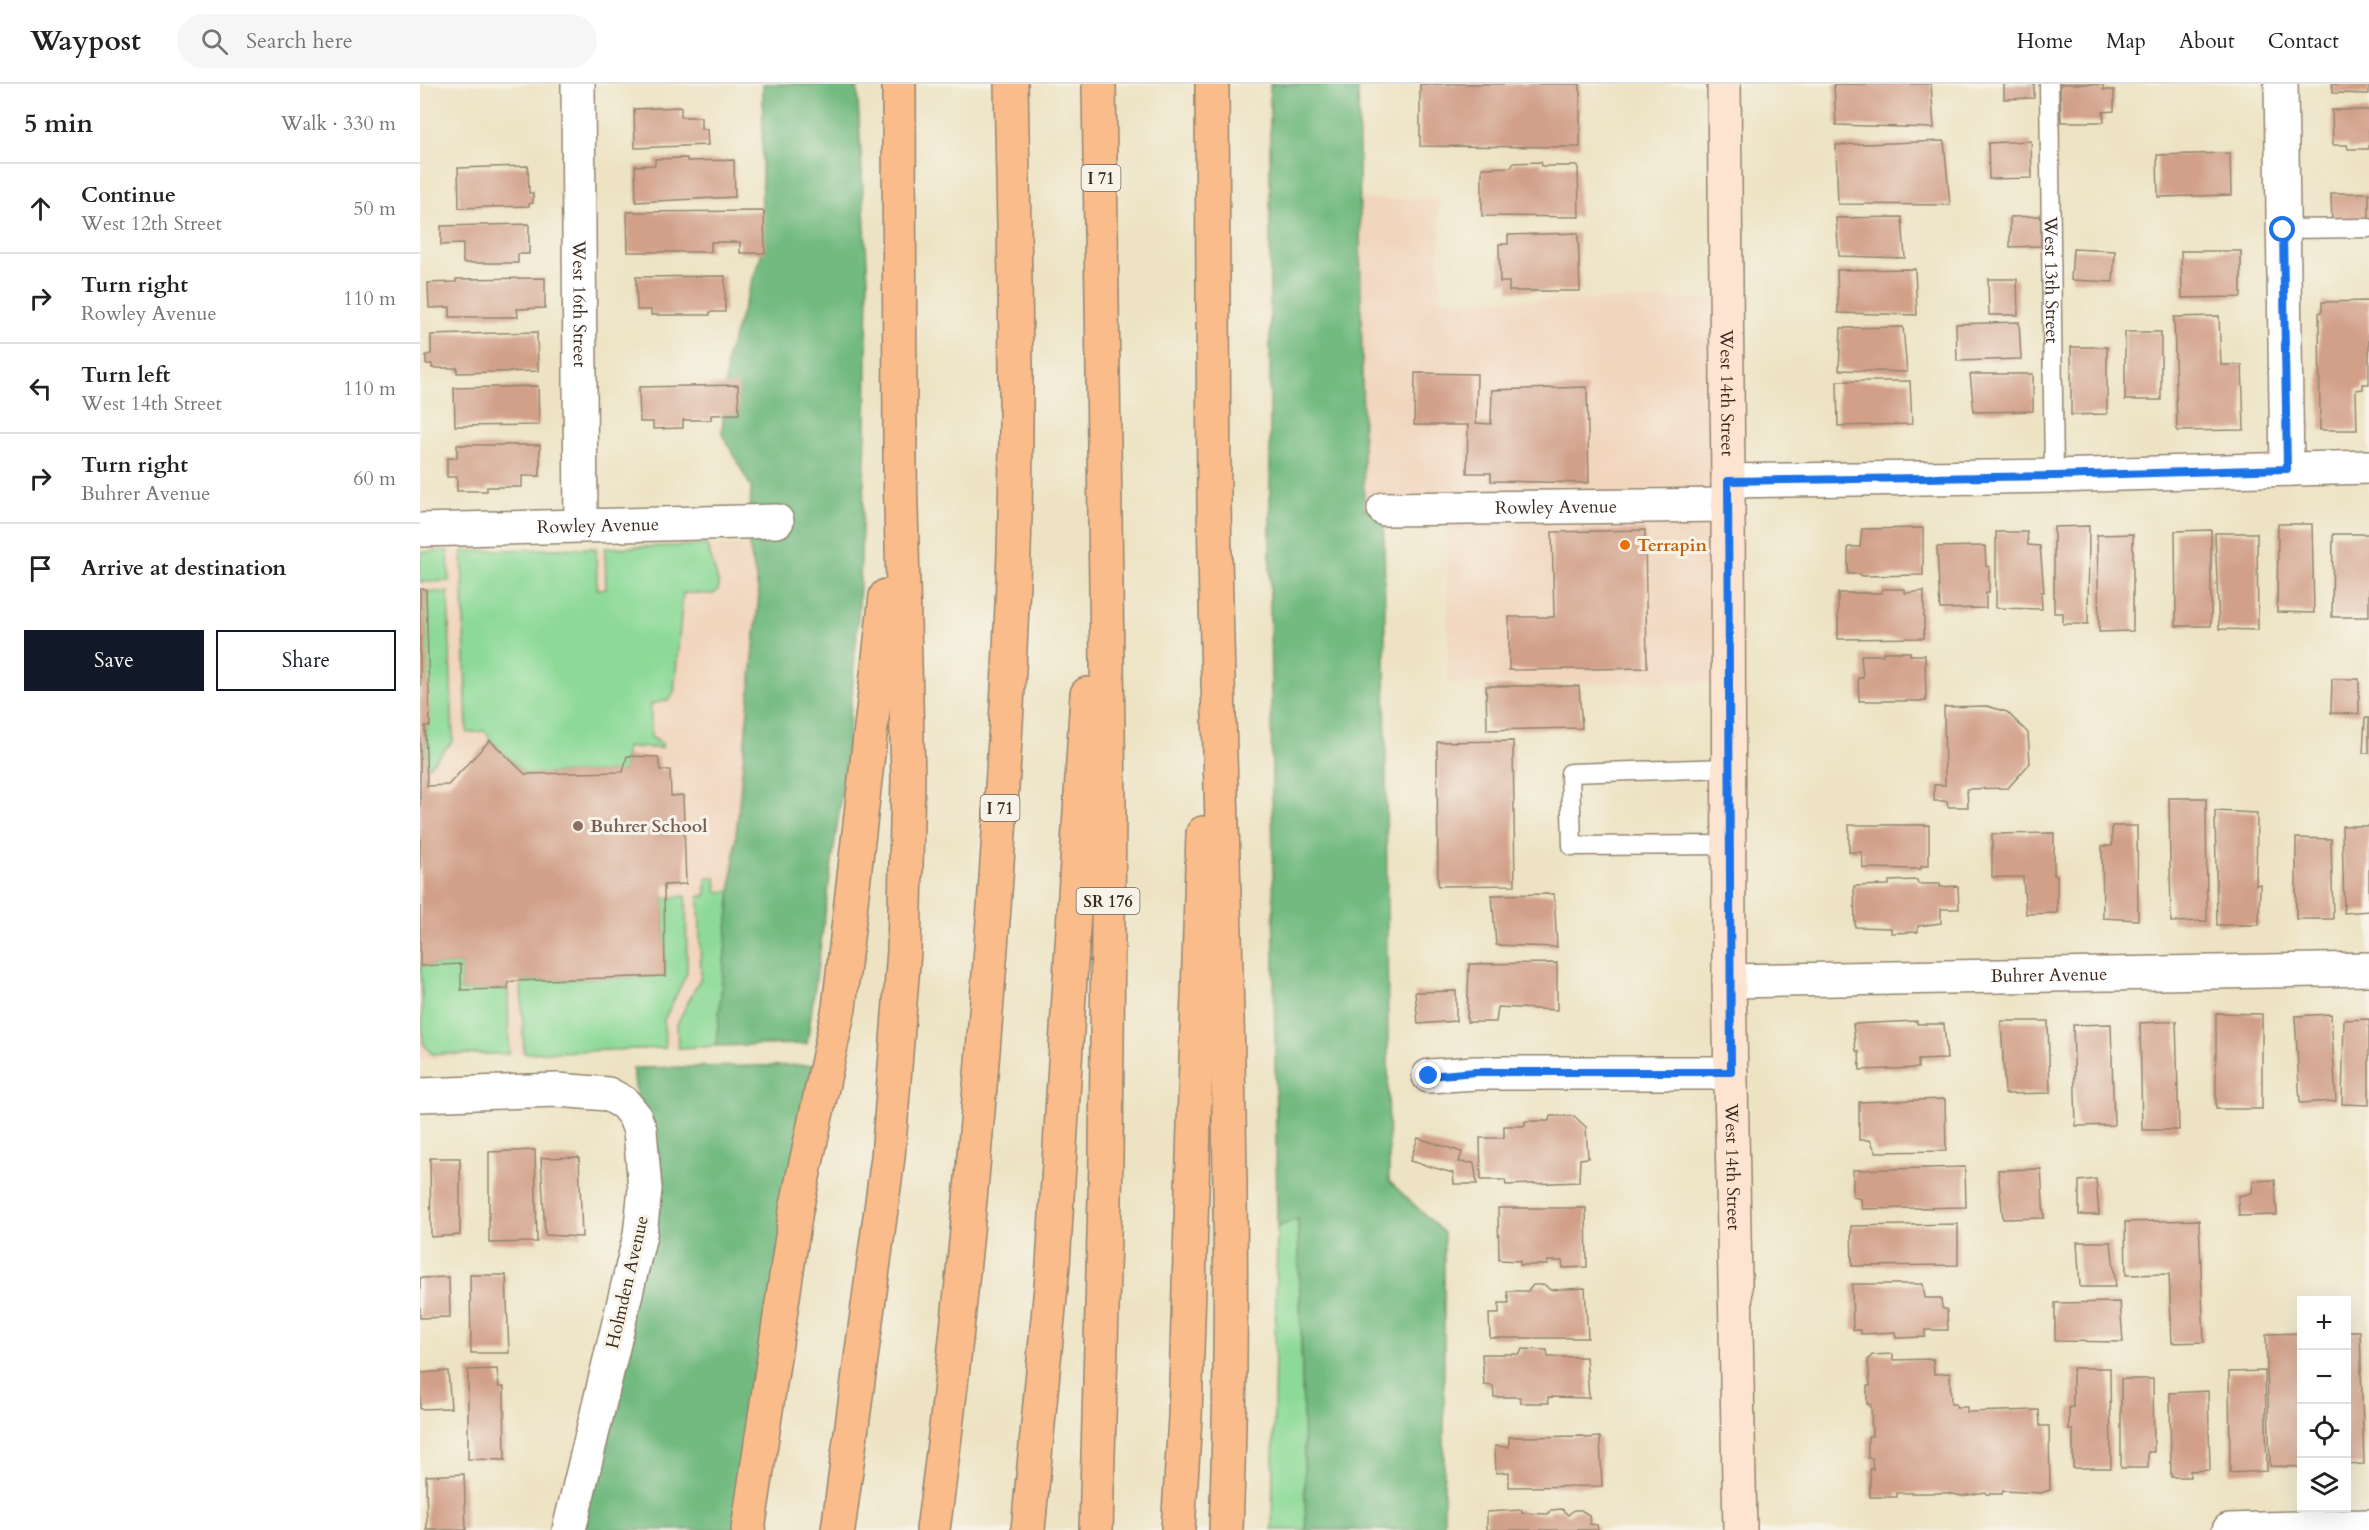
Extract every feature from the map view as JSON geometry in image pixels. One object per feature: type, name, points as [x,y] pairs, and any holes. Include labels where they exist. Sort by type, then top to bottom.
[{"type":"highway","points":[[838,1530],[888,1157],[904,951],[908,778],[900,469],[899,84]]},
{"type":"highway","name":"I 71","points":[[933,1530],[964,1272],[987,1006],[1006,735],[1015,502],[1016,287],[1011,84]]},
{"type":"highway","name":"I 71","points":[[1028,1530],[1053,1265],[1069,1021],[1097,502],[1103,273],[1099,84]]},
{"type":"highway","points":[[1212,84],[1214,506],[1231,1183],[1230,1440],[1226,1530]]},
{"type":"highway","name":"SR 176","points":[[1096,1530],[1106,1160],[1108,817],[1103,273]]},
{"type":"highway","points":[[748,1530],[796,1210],[839,1008],[900,469]]},
{"type":"highway","points":[[1178,1530],[1186,1393],[1214,506]]},
{"type":"street","name":"West 16th Street","points":[[578,84],[581,525]]},
{"type":"street","name":"West 14th Street","points":[[1724,84],[1729,981],[1740,1530]]},
{"type":"street","points":[[2282,84],[2287,469]]},
{"type":"street","name":"Rowley Avenue","points":[[1384,509],[2054,476],[2369,467]]},
{"type":"street","name":"Rowley Avenue","points":[[420,530],[777,521]]},
{"type":"street","name":"Buhrer Avenue","points":[[1729,981],[2369,969]]},
{"type":"street","points":[[1429,1076],[1476,1072],[1731,1072]]},
{"type":"street","name":"Holmden Avenue","points":[[420,1095],[557,1090],[608,1094],[624,1103],[634,1115],[640,1130],[645,1189],[640,1235],[569,1530]]},
{"type":"street","points":[[2229,1530],[2369,1526]]},
{"type":"lane","name":"West 13th Street","points":[[2049,84],[2054,476]]},
{"type":"lane","points":[[2283,230],[2369,228]]},
{"type":"lane","points":[[1729,768],[1570,773],[1572,846],[1729,845]]},
{"type":"shaded area","points":[[1358,199],[1439,199],[1440,301],[1726,299],[1728,682],[1448,684],[1447,508],[1364,509]]},
{"type":"shaded area","name":"Buhrer School","points":[[749,545],[759,594],[716,1046],[420,1059],[420,552]]},
{"type":"green space","points":[[763,84],[857,84],[868,281],[866,434],[859,605],[847,754],[807,1044],[716,1046],[759,594],[749,545],[751,487],[722,434],[727,357],[761,255]]},
{"type":"green space","points":[[1270,84],[1358,84],[1364,509],[1384,509],[1389,1181],[1444,1233],[1444,1530],[1306,1530],[1298,1219],[1277,1227],[1270,612]]},
{"type":"green space","points":[[707,545],[719,585],[718,590],[714,594],[683,593],[674,693],[669,700],[651,704],[651,737],[662,744],[662,748],[627,747],[623,772],[525,774],[490,740],[485,731],[467,733],[462,551],[596,548],[597,589],[606,589],[605,548]]},
{"type":"green space","points":[[448,551],[449,581],[420,582],[420,552]]},
{"type":"green space","points":[[426,592],[448,592],[453,741],[426,769]]},
{"type":"green space","points":[[716,877],[717,892],[731,891],[716,1046],[678,1048],[677,1024],[701,977],[699,896],[706,896],[706,879]]},
{"type":"green space","points":[[686,896],[687,973],[664,1020],[665,1048],[524,1053],[521,981],[665,976],[664,898]]},
{"type":"green space","points":[[461,964],[461,990],[508,989],[509,1054],[432,1054],[423,1043],[421,966]]},
{"type":"green space","points":[[814,1065],[748,1530],[569,1530],[644,1169],[633,1068]]},
{"type":"green space","points":[[1298,1219],[1306,1530],[1272,1530],[1277,1227]]},
{"type":"building","points":[[1420,84],[1580,84],[1580,147],[1420,146]]},
{"type":"building","points":[[1834,84],[1931,84],[1934,128],[1836,125]]},
{"type":"building","points":[[2004,84],[2034,84],[2034,98],[2004,99]]},
{"type":"building","points":[[2060,84],[2103,84],[2103,90],[2114,90],[2114,111],[2103,112],[2104,122],[2061,122]]},
{"type":"building","points":[[2332,84],[2369,84],[2369,94],[2333,93]]},
{"type":"building","points":[[681,107],[681,117],[701,117],[701,129],[707,129],[708,145],[635,148],[634,109]]},
{"type":"building","points":[[2332,110],[2369,110],[2369,149],[2348,149],[2347,145],[2333,145]]},
{"type":"building","points":[[1944,141],[1950,205],[1838,204],[1836,145]]},
{"type":"building","points":[[2031,141],[2032,178],[1989,179],[1988,143]]},
{"type":"building","points":[[2230,153],[2231,195],[2158,197],[2157,155]]},
{"type":"building","points":[[687,158],[687,161],[734,160],[735,197],[636,202],[635,166],[655,165],[655,159]]},
{"type":"building","points":[[1541,162],[1542,166],[1578,166],[1579,217],[1482,216],[1482,168],[1512,167],[1513,163]]},
{"type":"building","points":[[528,166],[529,193],[533,193],[533,203],[529,206],[459,208],[458,168]]},
{"type":"building","points":[[2331,193],[2369,193],[2369,222],[2332,223]]},
{"type":"building","points":[[764,211],[765,253],[740,253],[740,242],[711,242],[711,252],[628,252],[627,212]]},
{"type":"building","points":[[2041,216],[2041,246],[2010,247],[2010,217]]},
{"type":"building","points":[[1902,217],[1905,258],[1839,256],[1836,218]]},
{"type":"building","points":[[529,224],[529,254],[518,254],[518,263],[463,263],[463,244],[441,245],[441,226]]},
{"type":"building","points":[[1578,233],[1580,291],[1509,291],[1509,282],[1500,282],[1499,244],[1508,244],[1508,235]]},
{"type":"building","points":[[2073,249],[2115,251],[2113,282],[2071,280]]},
{"type":"building","points":[[2181,251],[2241,251],[2241,297],[2182,298]]},
{"type":"building","points":[[1915,269],[1917,315],[1838,313],[1837,270]]},
{"type":"building","points":[[725,276],[725,312],[710,312],[710,315],[651,315],[651,310],[637,310],[636,277]]},
{"type":"building","points":[[545,278],[545,308],[517,309],[518,317],[450,317],[450,307],[429,308],[428,283],[456,282],[456,279]]},
{"type":"building","points":[[1988,279],[2017,279],[2018,315],[1989,315]]},
{"type":"building","points":[[2369,301],[2369,384],[2363,384],[2363,389],[2356,390],[2357,430],[2320,430],[2319,313],[2322,311],[2322,302]]},
{"type":"building","points":[[2219,316],[2221,365],[2242,365],[2244,430],[2177,431],[2174,317]]},
{"type":"building","points":[[2019,322],[2021,359],[1957,361],[1956,324]]},
{"type":"building","points":[[1903,327],[1907,372],[1839,370],[1841,328]]},
{"type":"building","points":[[537,332],[538,371],[457,373],[457,368],[432,368],[432,364],[426,364],[426,355],[431,354],[431,335]]},
{"type":"building","points":[[2125,332],[2161,332],[2161,400],[2125,400]]},
{"type":"building","points":[[2071,347],[2107,347],[2107,414],[2071,415]]},
{"type":"building","points":[[1415,373],[1477,374],[1476,423],[1491,424],[1492,390],[1587,387],[1589,483],[1491,481],[1491,473],[1467,473],[1468,425],[1414,425]]},
{"type":"building","points":[[1970,374],[2033,374],[2033,411],[1974,412]]},
{"type":"building","points":[[1837,381],[1910,381],[1912,424],[1838,426]]},
{"type":"building","points":[[738,385],[739,414],[711,415],[711,420],[683,420],[683,428],[653,429],[653,422],[640,422],[639,387]]},
{"type":"building","points":[[538,386],[539,425],[455,426],[454,388]]},
{"type":"building","points":[[457,445],[540,445],[540,476],[522,476],[522,487],[487,487],[487,491],[457,491],[457,477],[447,477],[447,458],[457,458]]},
{"type":"building","points":[[2278,524],[2312,524],[2314,613],[2277,612]]},
{"type":"building","points":[[2089,526],[2088,624],[2063,624],[2063,613],[2054,613],[2054,527]]},
{"type":"building","points":[[1923,528],[1923,575],[1862,576],[1848,574],[1848,547],[1860,547],[1862,529]]},
{"type":"building","points":[[1645,530],[1647,668],[1509,670],[1509,617],[1554,617],[1552,532]]},
{"type":"building","points":[[2211,530],[2211,626],[2176,626],[2175,531]]},
{"type":"building","points":[[1996,532],[2027,532],[2028,545],[2040,546],[2044,592],[2041,592],[2042,609],[1996,608]]},
{"type":"building","points":[[2215,533],[2257,533],[2258,630],[2219,629]]},
{"type":"building","points":[[2133,534],[2133,631],[2099,632],[2097,535]]},
{"type":"building","points":[[2333,534],[2369,534],[2369,617],[2332,617]]},
{"type":"building","points":[[1985,546],[1986,566],[1989,567],[1989,593],[1986,593],[1986,608],[1940,609],[1937,547]]},
{"type":"building","points":[[420,589],[426,589],[430,726],[425,726],[427,786],[448,785],[490,740],[525,774],[623,772],[627,756],[658,757],[660,770],[670,770],[671,796],[683,795],[686,884],[664,885],[665,976],[515,981],[508,982],[508,989],[461,990],[461,964],[420,966]]},
{"type":"building","points":[[1882,589],[1905,589],[1905,593],[1924,591],[1924,638],[1838,639],[1838,593],[1882,593]]},
{"type":"building","points":[[1883,652],[1910,652],[1910,655],[1925,655],[1926,701],[1859,701],[1858,678],[1863,678],[1861,655],[1883,655]]},
{"type":"building","points":[[2332,679],[2359,679],[2359,714],[2331,713]]},
{"type":"building","points":[[1486,686],[1579,686],[1582,728],[1487,730]]},
{"type":"building","points":[[1987,706],[2007,712],[2028,733],[2030,763],[2008,788],[1967,789],[1968,807],[1948,807],[1947,801],[1934,801],[1934,785],[1945,785],[1944,707]]},
{"type":"building","points":[[2365,718],[2369,718],[2369,753],[2363,753]]},
{"type":"building","points":[[1513,741],[1515,885],[1438,886],[1437,742]]},
{"type":"building","points":[[2169,798],[2206,798],[2207,921],[2171,922]]},
{"type":"building","points":[[2215,811],[2257,813],[2256,885],[2260,884],[2259,925],[2217,925]]},
{"type":"building","points":[[1849,825],[1929,825],[1929,866],[1921,866],[1921,869],[1863,868],[1862,852],[1849,852]]},
{"type":"building","points":[[2112,826],[2137,826],[2138,920],[2103,918],[2102,846],[2112,846]]},
{"type":"building","points":[[2342,826],[2369,826],[2369,911],[2344,913]]},
{"type":"building","points":[[2054,833],[2057,913],[2026,914],[2023,877],[1992,877],[1992,834]]},
{"type":"building","points":[[2296,838],[2331,839],[2333,919],[2296,919]]},
{"type":"building","points":[[1917,880],[1918,884],[1940,884],[1940,887],[1958,886],[1959,909],[1941,909],[1941,923],[1918,926],[1918,932],[1891,933],[1891,928],[1855,927],[1854,886],[1889,885],[1889,881]]},
{"type":"building","points":[[1554,894],[1557,947],[1496,945],[1492,895]]},
{"type":"building","points":[[1557,963],[1557,1010],[1498,1007],[1496,1022],[1467,1022],[1469,964]]},
{"type":"building","points":[[1456,991],[1456,1021],[1418,1024],[1415,992]]},
{"type":"building","points":[[2216,1013],[2262,1014],[2262,1109],[2216,1109]]},
{"type":"building","points":[[2331,1014],[2336,1101],[2300,1103],[2295,1016]]},
{"type":"building","points":[[2369,1019],[2369,1105],[2342,1104],[2344,1020]]},
{"type":"building","points":[[1917,1021],[1917,1024],[1944,1024],[1947,1059],[1918,1060],[1918,1068],[1860,1070],[1859,1051],[1856,1051],[1853,1024]]},
{"type":"building","points":[[2001,1021],[2048,1021],[2050,1093],[2005,1094]]},
{"type":"building","points":[[2176,1021],[2179,1130],[2142,1130],[2140,1023]]},
{"type":"building","points":[[2111,1024],[2114,1125],[2076,1126],[2073,1025]]},
{"type":"building","points":[[1945,1099],[1946,1151],[1876,1152],[1870,1140],[1859,1140],[1859,1102]]},
{"type":"building","points":[[1550,1116],[1574,1116],[1586,1127],[1588,1158],[1580,1159],[1579,1182],[1506,1185],[1505,1180],[1481,1180],[1480,1138],[1504,1138],[1504,1126],[1525,1126],[1525,1121],[1549,1121]]},
{"type":"building","points":[[1418,1138],[1462,1152],[1459,1162],[1474,1163],[1477,1184],[1454,1184],[1453,1173],[1410,1161]]},
{"type":"building","points":[[535,1150],[537,1242],[489,1243],[489,1152]]},
{"type":"building","points":[[579,1157],[582,1237],[545,1235],[541,1158]]},
{"type":"building","points":[[430,1158],[460,1158],[460,1235],[431,1237]]},
{"type":"building","points":[[1965,1167],[1966,1207],[1862,1209],[1861,1199],[1853,1197],[1853,1170]]},
{"type":"building","points":[[2041,1169],[2044,1218],[2003,1219],[1998,1170]]},
{"type":"building","points":[[2096,1179],[2099,1215],[2079,1215],[2079,1181]]},
{"type":"building","points":[[2275,1180],[2277,1215],[2239,1216],[2238,1196],[2252,1193],[2253,1181]]},
{"type":"building","points":[[1498,1208],[1586,1208],[1587,1267],[1563,1268],[1562,1261],[1547,1261],[1547,1265],[1520,1265],[1520,1261],[1499,1260]]},
{"type":"building","points":[[2199,1220],[2204,1342],[2172,1343],[2169,1274],[2126,1275],[2125,1222]]},
{"type":"building","points":[[1958,1224],[1958,1265],[1852,1266],[1851,1226]]},
{"type":"building","points":[[2077,1242],[2111,1242],[2116,1287],[2080,1287]]},
{"type":"building","points":[[470,1275],[506,1275],[509,1353],[471,1353]]},
{"type":"building","points":[[449,1277],[450,1317],[420,1318],[420,1278]]},
{"type":"building","points":[[1852,1284],[1923,1284],[1925,1298],[1941,1298],[1942,1308],[1947,1310],[1948,1330],[1925,1330],[1925,1337],[1896,1338],[1895,1332],[1861,1334],[1861,1330],[1853,1330]]},
{"type":"building","points":[[1533,1285],[1545,1285],[1550,1290],[1585,1288],[1588,1338],[1490,1338],[1489,1314],[1499,1314],[1499,1303],[1509,1303],[1507,1291],[1528,1291]]},
{"type":"building","points":[[2120,1302],[2123,1342],[2055,1341],[2055,1303]]},
{"type":"building","points":[[2351,1331],[2360,1331],[2364,1464],[2351,1465]]},
{"type":"building","points":[[2297,1333],[2297,1467],[2270,1466],[2266,1334]]},
{"type":"building","points":[[1522,1349],[1547,1350],[1548,1357],[1586,1357],[1589,1398],[1548,1397],[1549,1403],[1521,1403],[1520,1397],[1494,1397],[1493,1386],[1484,1385],[1482,1354],[1520,1354]]},
{"type":"building","points":[[1893,1354],[1893,1360],[1933,1359],[1934,1374],[1950,1373],[1951,1404],[1956,1404],[1956,1407],[1967,1407],[1967,1412],[2039,1410],[2040,1426],[2049,1426],[2050,1490],[2041,1493],[2003,1491],[2002,1494],[1986,1494],[1985,1492],[1962,1496],[1948,1493],[1897,1493],[1897,1497],[1870,1497],[1870,1469],[1873,1469],[1872,1458],[1868,1458],[1868,1436],[1872,1436],[1871,1405],[1867,1404],[1867,1386],[1870,1386],[1868,1360],[1872,1355]]},
{"type":"building","points":[[2073,1368],[2110,1368],[2111,1468],[2073,1468],[2073,1430],[2069,1430],[2069,1407],[2073,1407]]},
{"type":"building","points":[[497,1369],[499,1387],[504,1387],[505,1460],[468,1459],[468,1370]]},
{"type":"building","points":[[448,1371],[451,1408],[420,1409],[420,1373]]},
{"type":"building","points":[[2265,1371],[2267,1471],[2230,1473],[2229,1372]]},
{"type":"building","points":[[2121,1379],[2153,1379],[2154,1452],[2148,1452],[2148,1468],[2121,1468]]},
{"type":"building","points":[[2208,1391],[2210,1470],[2190,1471],[2190,1477],[2171,1477],[2170,1393]]},
{"type":"building","points":[[1583,1436],[1586,1438],[1600,1437],[1602,1486],[1509,1487],[1509,1472],[1496,1473],[1495,1446],[1509,1447],[1509,1437]]},
{"type":"building","points":[[464,1474],[466,1530],[427,1530],[426,1476]]},
{"type":"building","points":[[1562,1509],[1568,1515],[1574,1510],[1581,1510],[1589,1515],[1590,1524],[1597,1525],[1598,1530],[1487,1530],[1487,1512],[1522,1510],[1522,1513],[1548,1514],[1551,1510]]},
{"type":"place","name":"Terrapin","points":[[1625,545]]},
{"type":"place","name":"Buhrer School","points":[[578,826]]},
{"type":"route","points":[[1429,1076],[1476,1072],[1731,1072],[1728,481],[2054,476],[2287,469],[2283,230]]}]
